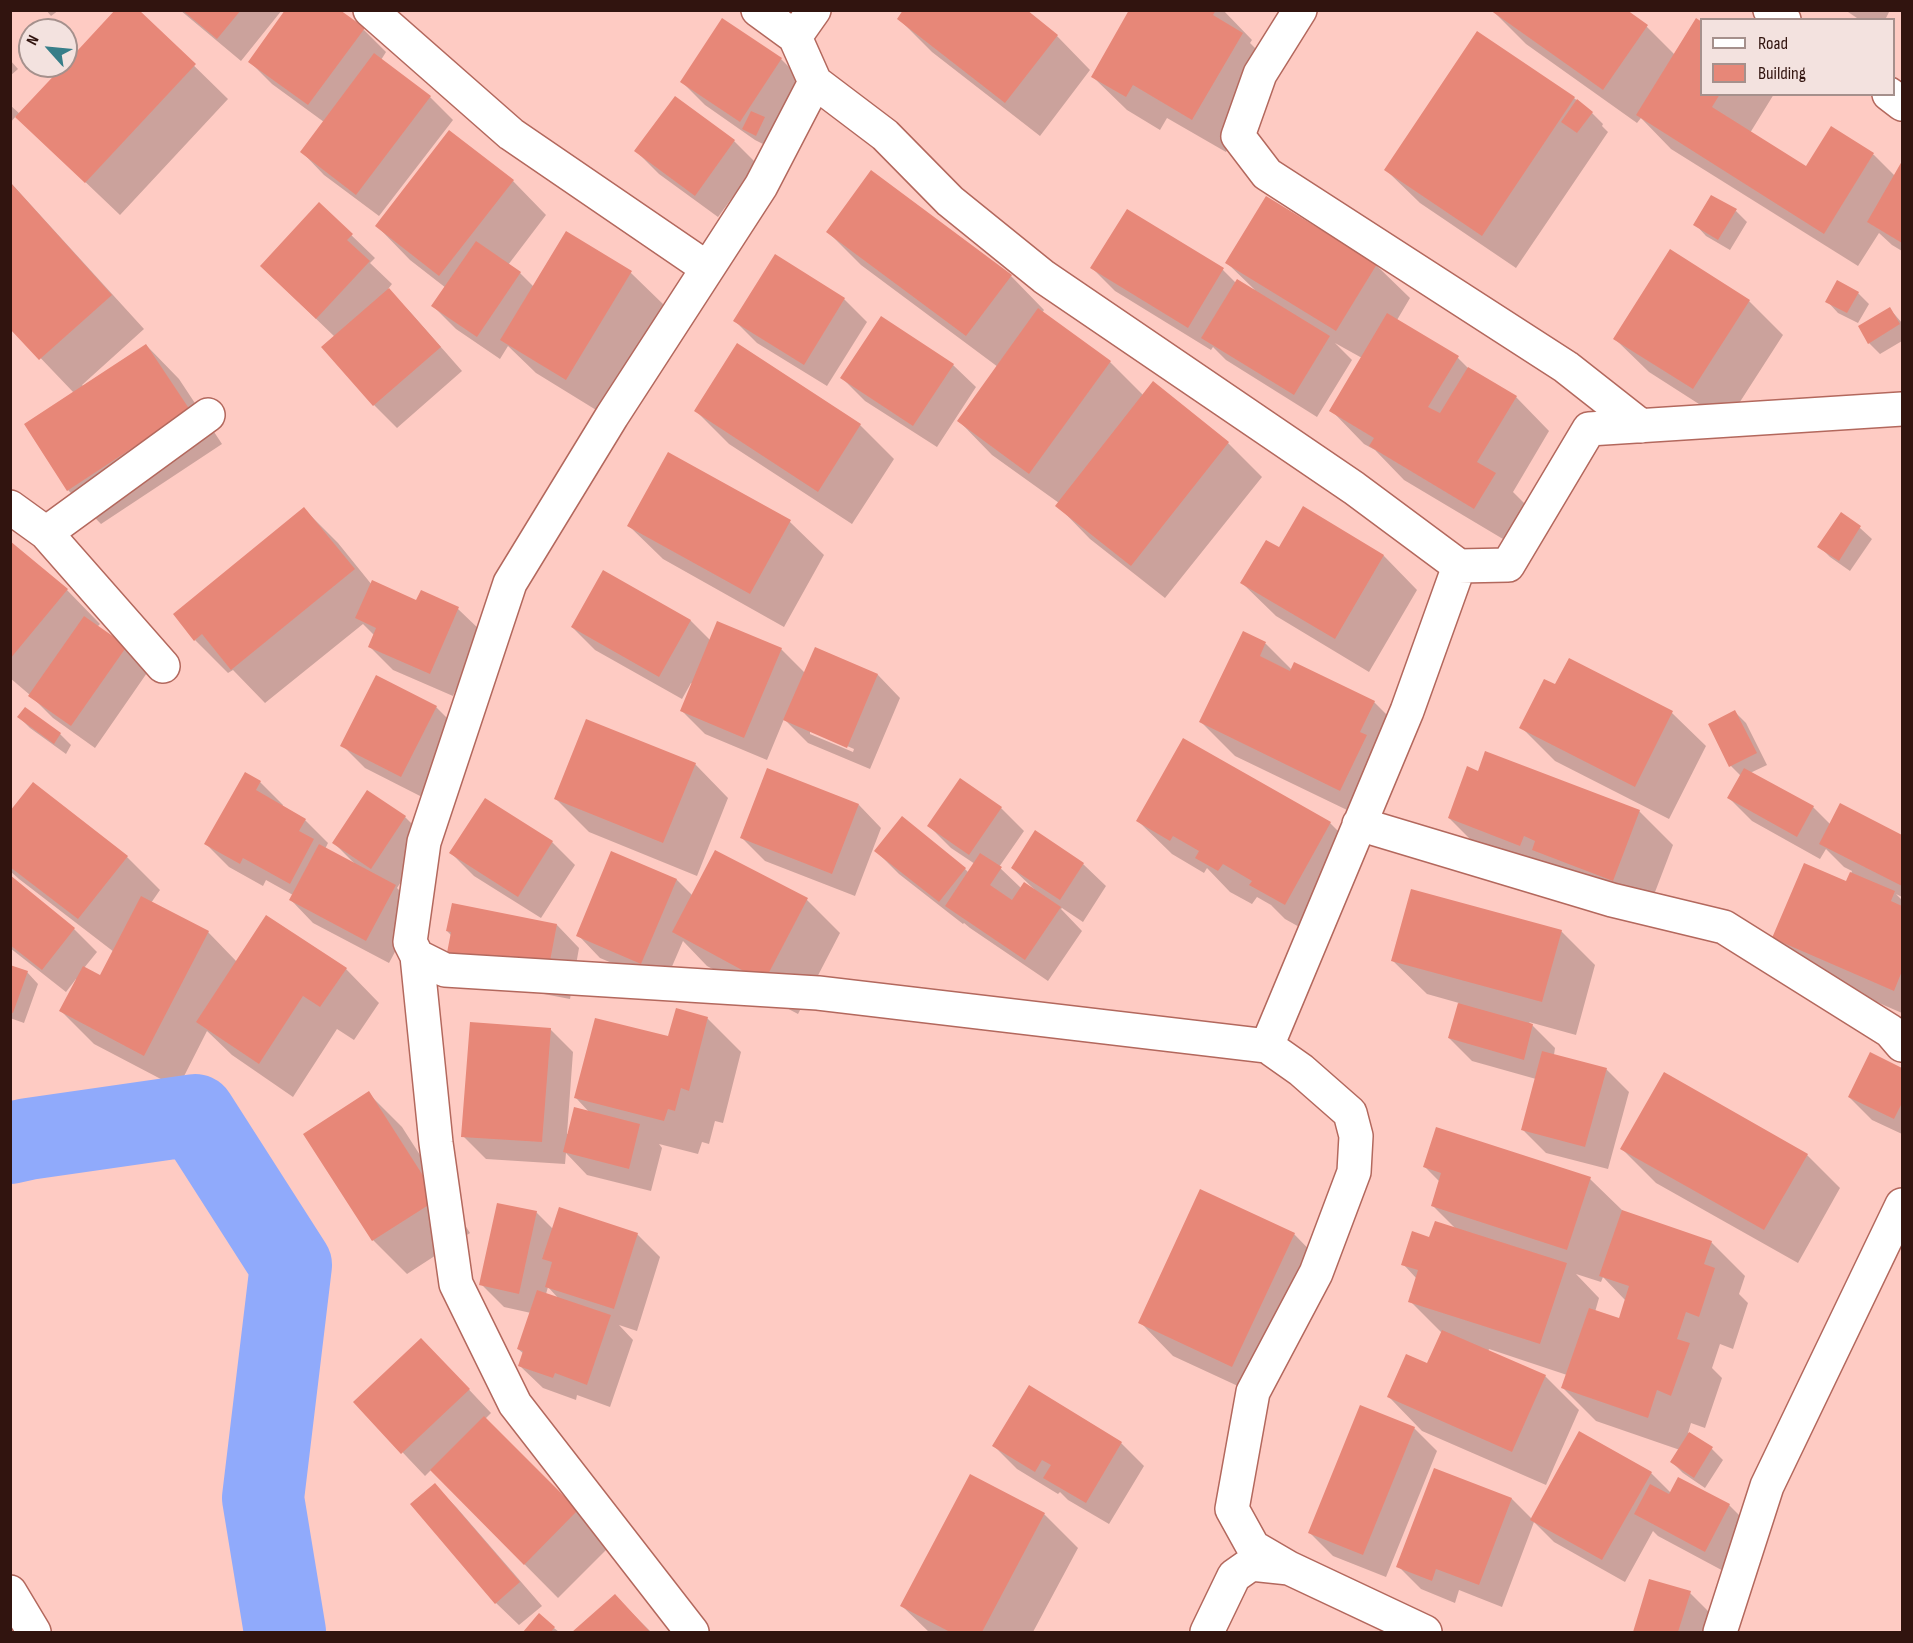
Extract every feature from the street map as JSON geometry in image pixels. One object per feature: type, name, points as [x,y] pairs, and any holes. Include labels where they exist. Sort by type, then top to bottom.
[{"type":"street","points":[[370,10],[511,134],[707,268]]},
{"type":"street","points":[[758,10],[795,37],[815,82],[885,135],[950,201],[1044,276],[1354,488],[1459,566],[1508,565],[1589,429],[1902,409]]},
{"type":"street","points":[[795,37],[814,10]]},
{"type":"street","points":[[1300,10],[1260,74],[1238,136],[1267,174],[1566,367],[1641,426]]},
{"type":"street","points":[[692,1632],[515,1404],[456,1284],[436,1143],[417,956],[410,942],[424,842],[510,583],[760,186],[815,82]]},
{"type":"street","points":[[46,532],[208,415]]},
{"type":"street","points":[[10,507],[46,532],[163,666]]},
{"type":"street","points":[[1267,1046],[1407,711],[1459,566]]},
{"type":"street","points":[[1359,824],[1612,900],[1724,927],[1890,1031],[1902,1045]]},
{"type":"street","points":[[417,956],[445,970],[818,993],[1267,1046],[1301,1071],[1350,1113],[1356,1136],[1354,1172],[1316,1273],[1253,1392],[1232,1509],[1253,1547],[1289,1568],[1425,1632]]},
{"type":"street","points":[[1720,1632],[1767,1486],[1902,1205]]},
{"type":"street","points":[[1207,1632],[1234,1576],[1251,1564],[1289,1568]]},
{"type":"street","points":[[10,1592],[34,1632]]},
{"type":"building","points":[[115,10],[139,10],[196,64],[85,183],[15,117],[52,78],[78,78],[78,50]]},
{"type":"building","points":[[182,10],[241,10],[217,39]]},
{"type":"building","points":[[285,10],[340,10],[365,28],[308,105],[248,62]]},
{"type":"building","points":[[903,10],[1027,10],[1058,35],[1005,103],[897,19]]},
{"type":"building","points":[[1129,10],[1216,10],[1213,15],[1243,33],[1192,120],[1133,85],[1126,97],[1091,77]]},
{"type":"building","points":[[1490,10],[1627,10],[1648,25],[1603,90]]},
{"type":"building","points":[[722,18],[782,58],[740,122],[680,82]]},
{"type":"building","points":[[1696,18],[1700,21],[1700,96],[1719,96],[1712,107],[1806,166],[1831,126],[1874,153],[1824,234],[1636,115]]},
{"type":"building","points":[[1477,31],[1575,97],[1482,236],[1384,170]]},
{"type":"building","points":[[374,53],[431,96],[356,195],[300,152]]},
{"type":"building","points":[[675,96],[735,140],[695,196],[634,151]]},
{"type":"building","points":[[1577,99],[1593,112],[1577,133],[1561,122]]},
{"type":"building","points":[[751,111],[765,117],[756,136],[742,129]]},
{"type":"building","points":[[449,130],[514,180],[439,276],[375,226]]},
{"type":"building","points":[[1902,161],[1902,243],[1867,222]]},
{"type":"building","points":[[871,170],[1012,275],[966,336],[826,232]]},
{"type":"building","points":[[10,182],[112,295],[39,360],[10,329]]},
{"type":"building","points":[[1711,195],[1737,209],[1718,240],[1693,225]]},
{"type":"building","points":[[1266,196],[1377,264],[1336,331],[1225,263]]},
{"type":"building","points":[[319,202],[353,234],[347,240],[370,261],[316,319],[260,266]]},
{"type":"building","points":[[1127,209],[1224,268],[1188,328],[1090,268]]},
{"type":"building","points":[[566,231],[632,271],[566,380],[500,340]]},
{"type":"building","points":[[476,241],[521,272],[477,337],[431,306]]},
{"type":"building","points":[[1670,249],[1750,300],[1693,389],[1613,339]]},
{"type":"building","points":[[775,254],[845,298],[804,365],[733,321]]},
{"type":"building","points":[[1237,279],[1330,336],[1294,395],[1201,338]]},
{"type":"building","points":[[1837,280],[1859,292],[1847,313],[1825,302]]},
{"type":"building","points":[[389,288],[441,347],[373,406],[321,347]]},
{"type":"building","points":[[1890,307],[1900,324],[1868,344],[1858,326]]},
{"type":"building","points":[[1038,308],[1111,361],[1029,474],[957,421]]},
{"type":"building","points":[[1387,313],[1459,356],[1428,407],[1440,413],[1468,367],[1517,396],[1477,462],[1496,473],[1474,509],[1369,446],[1374,438],[1329,411]]},
{"type":"building","points":[[881,316],[954,364],[913,426],[840,378]]},
{"type":"building","points":[[737,343],[861,424],[818,492],[694,411]]},
{"type":"building","points":[[146,344],[190,410],[67,491],[24,424]]},
{"type":"building","points":[[1153,381],[1229,442],[1131,566],[1055,506]]},
{"type":"building","points":[[668,452],[791,520],[750,594],[627,526]]},
{"type":"building","points":[[1303,506],[1384,555],[1335,639],[1240,583],[1266,540],[1279,547]]},
{"type":"building","points":[[304,507],[355,569],[231,670],[202,634],[194,641],[173,614]]},
{"type":"building","points":[[1841,512],[1861,526],[1839,561],[1817,547]]},
{"type":"building","points":[[10,541],[68,589],[10,659]]},
{"type":"building","points":[[603,570],[691,620],[659,677],[571,627]]},
{"type":"building","points":[[372,580],[416,600],[421,590],[459,607],[430,674],[368,647],[376,628],[355,618]]},
{"type":"building","points":[[84,616],[127,646],[71,726],[28,696]]},
{"type":"building","points":[[717,621],[782,648],[744,738],[680,711]]},
{"type":"building","points":[[1243,631],[1266,642],[1260,656],[1290,671],[1294,662],[1375,701],[1360,732],[1367,735],[1340,791],[1199,722]]},
{"type":"building","points":[[815,647],[878,674],[847,748],[783,720]]},
{"type":"building","points":[[1569,658],[1673,711],[1635,787],[1519,728],[1544,679],[1555,684]]},
{"type":"building","points":[[376,675],[437,706],[401,777],[340,746]]},
{"type":"building","points":[[25,707],[61,733],[54,744],[17,717]]},
{"type":"building","points":[[1735,710],[1757,753],[1729,767],[1708,724]]},
{"type":"building","points":[[586,719],[696,763],[663,843],[554,799]]},
{"type":"building","points":[[1183,738],[1331,822],[1285,905],[1249,885],[1252,881],[1223,864],[1218,871],[1195,858],[1199,851],[1173,836],[1170,841],[1136,821]]},
{"type":"building","points":[[1485,751],[1640,810],[1613,881],[1532,850],[1535,841],[1524,836],[1520,846],[1448,818],[1467,766],[1478,771]]},
{"type":"building","points":[[767,768],[859,804],[832,874],[740,838]]},
{"type":"building","points":[[1744,768],[1814,806],[1797,837],[1727,798]]},
{"type":"building","points":[[245,772],[261,781],[256,790],[306,819],[299,831],[314,839],[290,884],[243,858],[240,864],[204,844]]},
{"type":"building","points":[[960,778],[1002,807],[969,855],[927,826]]},
{"type":"building","points":[[33,782],[128,856],[78,919],[10,867],[10,811]]},
{"type":"building","points":[[367,790],[406,816],[371,869],[332,843]]},
{"type":"building","points":[[485,798],[553,841],[518,897],[449,853]]},
{"type":"building","points":[[1840,803],[1902,835],[1902,886],[1819,844]]},
{"type":"building","points":[[902,816],[966,868],[939,902],[874,851]]},
{"type":"building","points":[[1035,830],[1084,863],[1060,900],[1011,868]]},
{"type":"building","points":[[319,844],[396,885],[366,941],[289,900]]},
{"type":"building","points":[[715,850],[808,898],[764,982],[672,932]]},
{"type":"building","points":[[611,851],[677,879],[641,964],[576,936]]},
{"type":"building","points":[[980,853],[1002,867],[990,885],[1012,900],[1024,882],[1061,907],[1025,960],[945,906]]},
{"type":"building","points":[[1804,863],[1846,881],[1850,872],[1895,891],[1891,901],[1902,906],[1902,971],[1894,991],[1772,938]]},
{"type":"building","points":[[10,875],[75,928],[42,970],[10,945]]},
{"type":"building","points":[[1411,889],[1562,930],[1542,1002],[1391,961]]},
{"type":"building","points":[[141,896],[209,931],[144,1056],[59,1011],[83,966],[100,975]]},
{"type":"building","points":[[452,903],[557,924],[547,977],[446,958],[451,932],[446,931]]},
{"type":"building","points":[[266,915],[347,968],[320,1007],[303,996],[259,1064],[196,1022]]},
{"type":"building","points":[[10,965],[28,971],[13,1013],[10,1012]]},
{"type":"building","points":[[1458,1003],[1533,1024],[1524,1060],[1448,1038]]},
{"type":"building","points":[[676,1008],[708,1017],[689,1091],[681,1088],[675,1111],[668,1109],[664,1121],[574,1098],[595,1018],[668,1036]]},
{"type":"building","points":[[470,1022],[551,1028],[542,1142],[461,1137]]},
{"type":"building","points":[[1542,1051],[1607,1068],[1585,1147],[1521,1130]]},
{"type":"building","points":[[1870,1052],[1902,1068],[1902,1103],[1894,1119],[1848,1097]]},
{"type":"building","points":[[1664,1072],[1808,1154],[1764,1230],[1620,1149]]},
{"type":"building","points":[[369,1091],[438,1199],[372,1241],[303,1134]]},
{"type":"building","points":[[574,1107],[640,1124],[629,1169],[563,1152]]},
{"type":"building","points":[[1436,1127],[1591,1177],[1567,1250],[1431,1206],[1441,1173],[1423,1167]]},
{"type":"building","points":[[1200,1189],[1295,1233],[1232,1367],[1138,1323]]},
{"type":"building","points":[[497,1203],[537,1211],[519,1294],[479,1285]]},
{"type":"building","points":[[559,1207],[638,1233],[614,1309],[545,1287],[552,1262],[542,1259]]},
{"type":"building","points":[[1622,1210],[1712,1241],[1704,1264],[1715,1268],[1699,1317],[1686,1312],[1677,1339],[1690,1343],[1671,1396],[1657,1390],[1648,1418],[1561,1388],[1589,1308],[1619,1318],[1629,1286],[1599,1276]]},
{"type":"building","points":[[1435,1221],[1567,1263],[1540,1344],[1408,1302],[1418,1270],[1401,1265],[1412,1231],[1429,1237]]},
{"type":"building","points":[[537,1290],[611,1315],[587,1385],[555,1373],[553,1378],[518,1366],[523,1351],[517,1349]]},
{"type":"building","points":[[1442,1330],[1546,1375],[1512,1452],[1387,1397],[1406,1354],[1427,1363]]},
{"type":"building","points":[[421,1338],[470,1389],[401,1454],[353,1402]]},
{"type":"building","points":[[1029,1385],[1122,1442],[1086,1503],[1043,1478],[1051,1465],[1042,1460],[1035,1472],[992,1446]]},
{"type":"building","points":[[1360,1405],[1415,1427],[1363,1555],[1308,1533]]},
{"type":"building","points":[[484,1416],[578,1510],[524,1565],[430,1470]]},
{"type":"building","points":[[1579,1431],[1652,1472],[1602,1560],[1530,1520]]},
{"type":"building","points":[[1689,1432],[1713,1447],[1694,1478],[1670,1462]]},
{"type":"building","points":[[1434,1468],[1512,1498],[1479,1585],[1436,1569],[1432,1581],[1396,1567]]},
{"type":"building","points":[[970,1474],[1045,1513],[982,1632],[950,1632],[900,1606]]},
{"type":"building","points":[[1678,1477],[1730,1504],[1705,1552],[1634,1514],[1650,1484],[1669,1494]]},
{"type":"building","points":[[435,1483],[520,1582],[495,1604],[410,1504]]},
{"type":"building","points":[[1649,1579],[1691,1591],[1678,1632],[1633,1632]]},
{"type":"building","points":[[615,1594],[650,1632],[572,1632]]},
{"type":"building","points":[[539,1613],[555,1627],[551,1632],[523,1632]]},
{"type":"waterway","points":[[10,1143],[195,1115],[291,1265],[263,1498],[285,1632]]}]
